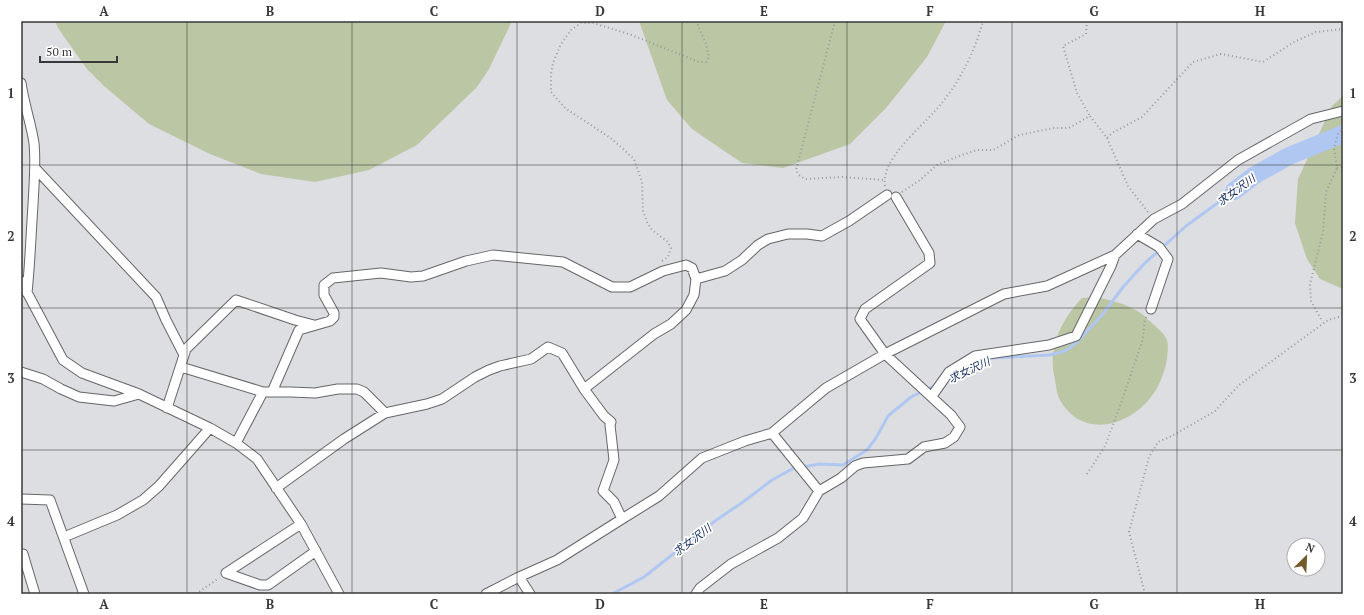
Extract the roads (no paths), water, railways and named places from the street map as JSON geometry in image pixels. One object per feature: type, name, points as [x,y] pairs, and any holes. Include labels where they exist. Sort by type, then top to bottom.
[{"type":"street","points":[[21,83],[34,144],[30,269],[27,295]]},
{"type":"street","points":[[486,594],[519,576],[557,560],[658,496],[702,458],[745,441],[772,433],[826,388],[885,354],[1004,294],[1047,286],[1115,255],[1154,219],[1182,204],[1238,160],[1311,119],[1343,111]]},
{"type":"street","points":[[34,168],[156,297],[184,355]]},
{"type":"street","points":[[696,279],[725,271],[742,260],[768,238],[788,234],[822,236],[891,196],[929,253],[930,263],[865,310],[860,319],[885,354],[932,396],[951,415],[960,427],[954,437],[945,444],[924,447],[908,460],[863,463],[855,466],[841,478],[819,491],[803,518],[778,538],[732,564],[700,588],[696,594]]},
{"type":"street","points":[[1137,234],[1160,247],[1168,260],[1151,309]]},
{"type":"street","points":[[236,443],[268,392],[299,330],[330,321],[334,317],[334,313],[324,295],[324,285],[334,278],[381,273],[410,277],[423,276],[466,261],[493,255],[563,262],[612,287],[630,287],[663,271],[686,265],[692,268],[696,279],[694,296],[686,310],[671,324],[654,334],[584,389]]},
{"type":"street","points":[[932,396],[949,372],[975,356],[1049,345],[1076,336],[1115,255]]},
{"type":"street","points":[[21,281],[27,295],[63,360],[82,373],[139,394],[210,428],[236,443],[257,459],[301,524],[339,594]]},
{"type":"street","points":[[167,408],[186,349],[236,300],[314,325]]},
{"type":"street","points":[[276,488],[344,439],[385,413],[427,404],[442,399],[489,370],[531,359],[548,347],[562,353],[584,389],[610,422],[614,460],[603,491],[614,502],[622,519]]},
{"type":"street","points":[[181,367],[268,392],[315,393],[338,389],[357,389],[364,392],[385,413]]},
{"type":"street","points":[[21,372],[43,379],[61,390],[78,397],[114,401],[139,394]]},
{"type":"street","points":[[64,537],[117,515],[142,500],[159,486],[210,428]]},
{"type":"street","points":[[772,433],[819,491]]},
{"type":"street","points":[[21,499],[50,500],[84,594]]},
{"type":"street","points":[[301,524],[226,573],[260,585],[268,585],[316,551]]},
{"type":"street","points":[[21,554],[24,554],[36,594]]},
{"type":"street","points":[[519,576],[530,594]]},
{"type":"waterway","name":"求女沢川","points":[[1234,191],[1255,175],[1289,156],[1343,134]]},
{"type":"waterway","name":"求女沢川","points":[[947,380],[991,358],[1050,355],[1065,351],[1077,342],[1102,315],[1123,287],[1144,264],[1186,226],[1234,191]]},
{"type":"waterway","name":"求女沢川","points":[[612,594],[644,577],[715,521],[772,480],[792,469],[819,464],[843,465],[867,450],[876,438],[888,416],[911,397],[936,385]]}]
